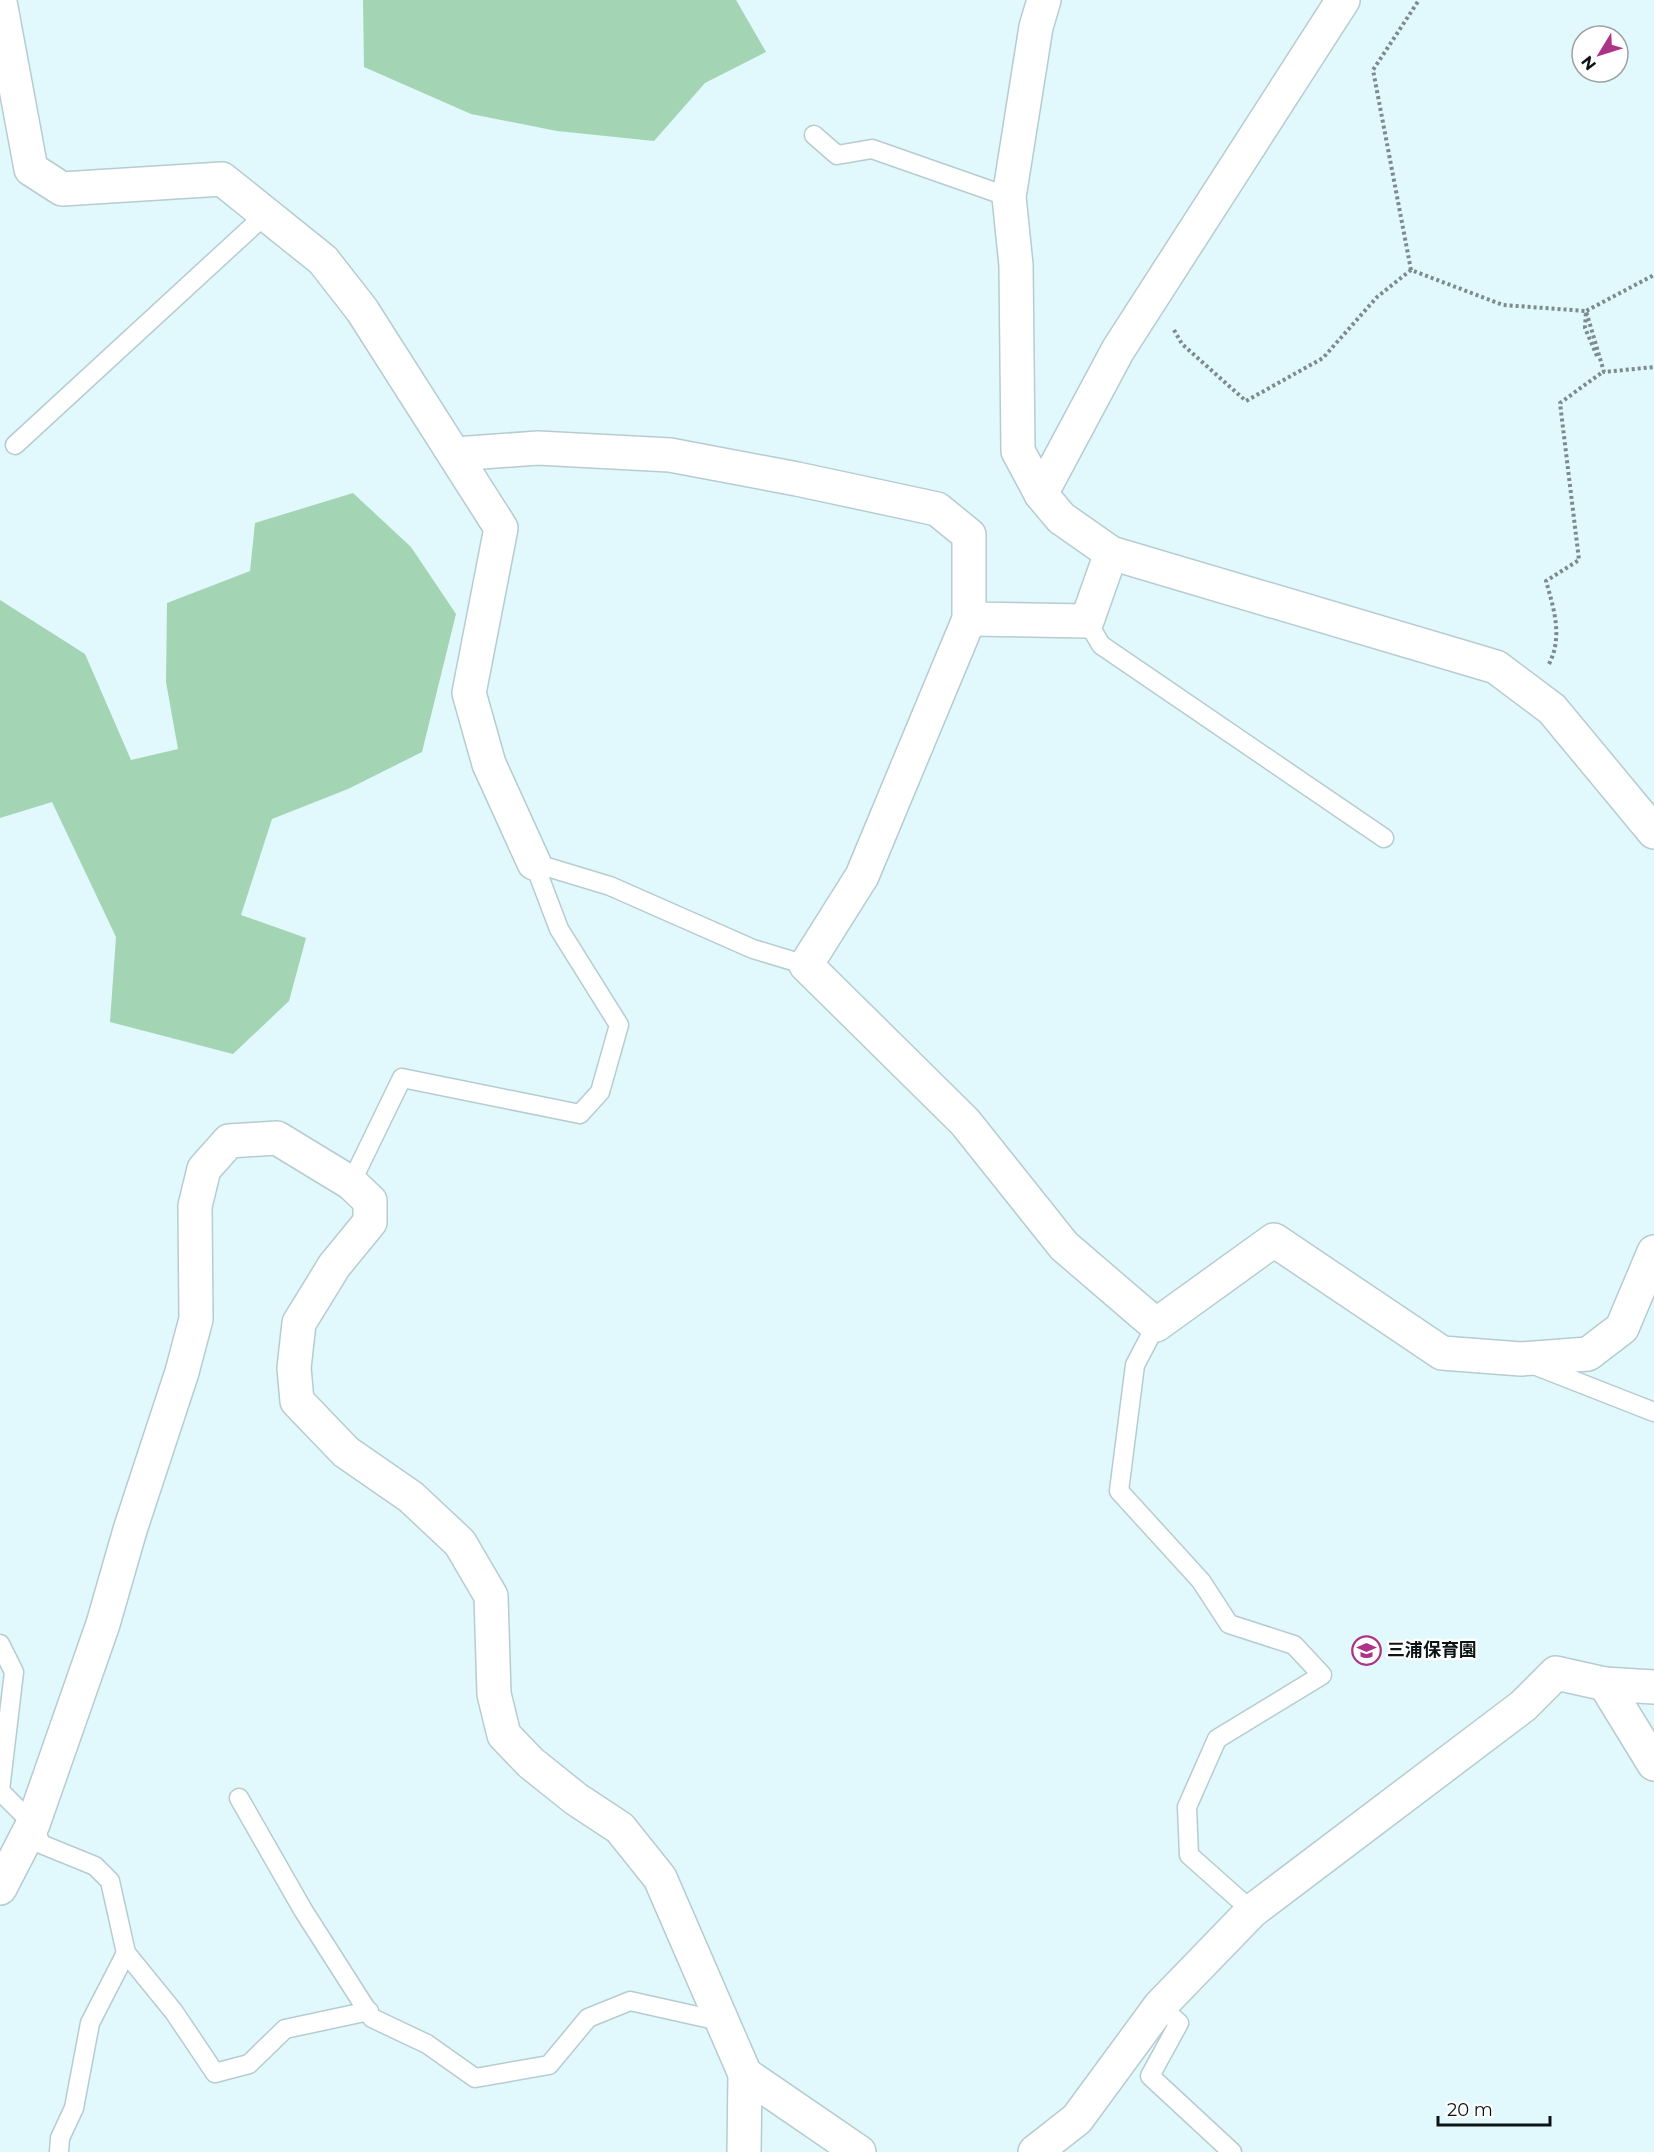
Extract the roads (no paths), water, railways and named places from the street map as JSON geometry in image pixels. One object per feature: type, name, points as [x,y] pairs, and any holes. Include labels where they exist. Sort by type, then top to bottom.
[{"type":"street","points":[[1044,0],[1032,50],[1009,197],[1016,265],[1018,451],[1041,494],[1061,518],[1111,554],[1496,667],[1552,709],[1654,832]]},
{"type":"street","points":[[1041,494],[1118,350],[1343,0]]},
{"type":"street","points":[[0,2],[31,169],[62,189],[222,179],[323,260],[362,310],[501,528],[469,693],[489,764],[534,863]]},
{"type":"street","points":[[455,454],[538,447],[670,455],[937,509],[969,535],[969,619],[862,876],[806,965],[965,1122],[1064,1246],[1156,1325],[1274,1240],[1442,1353],[1521,1359],[1588,1354],[1622,1328],[1654,1252]]},
{"type":"street","points":[[969,619],[1087,621],[1111,554]]},
{"type":"street","points":[[0,1888],[33,1824],[103,1624],[196,1319],[195,1206],[204,1169],[229,1141],[277,1138],[351,1183],[370,1201],[370,1222],[334,1266],[299,1323],[294,1368],[297,1401],[346,1452],[411,1497],[460,1543],[491,1596],[494,1694],[504,1735],[531,1762],[576,1799],[620,1828],[660,1878],[745,2074],[744,2152]]},
{"type":"street","points":[[1035,2152],[1077,2119],[1160,2006],[1252,1911],[1523,1706],[1556,1673],[1605,1684],[1654,1687]]},
{"type":"street","points":[[1605,1684],[1654,1764]]},
{"type":"street","points":[[745,2074],[859,2152]]},
{"type":"lane","points":[[814,135],[837,155],[872,149],[1009,197]]},
{"type":"lane","points":[[15,445],[266,214]]},
{"type":"lane","points":[[1087,621],[1101,645],[1384,838]]},
{"type":"lane","points":[[534,863],[610,886],[753,949],[806,965]]},
{"type":"lane","points":[[351,1183],[402,1078],[580,1114],[600,1092],[619,1025],[559,929],[534,863]]},
{"type":"lane","points":[[1156,1325],[1135,1365],[1119,1491],[1201,1581],[1229,1624],[1294,1646],[1322,1675],[1216,1739],[1187,1807],[1189,1855],[1252,1911]]},
{"type":"lane","points":[[1521,1359],[1654,1412]]},
{"type":"lane","points":[[0,1644],[14,1672],[0,1791],[33,1824],[41,1844],[95,1866],[110,1881],[126,1953],[174,2012],[216,2073],[249,2064],[285,2029],[369,2011]]},
{"type":"lane","points":[[239,1798],[303,1910],[372,2018],[427,2044],[476,2078],[549,2066],[588,2018],[630,2001],[724,2022]]},
{"type":"lane","points":[[59,2152],[60,2138],[74,2108],[90,2023],[126,1953]]},
{"type":"lane","points":[[1160,2006],[1179,2023],[1150,2076],[1232,2152]]},
{"type":"place","name":"三浦保育園","points":[[1366,1650]]}]
